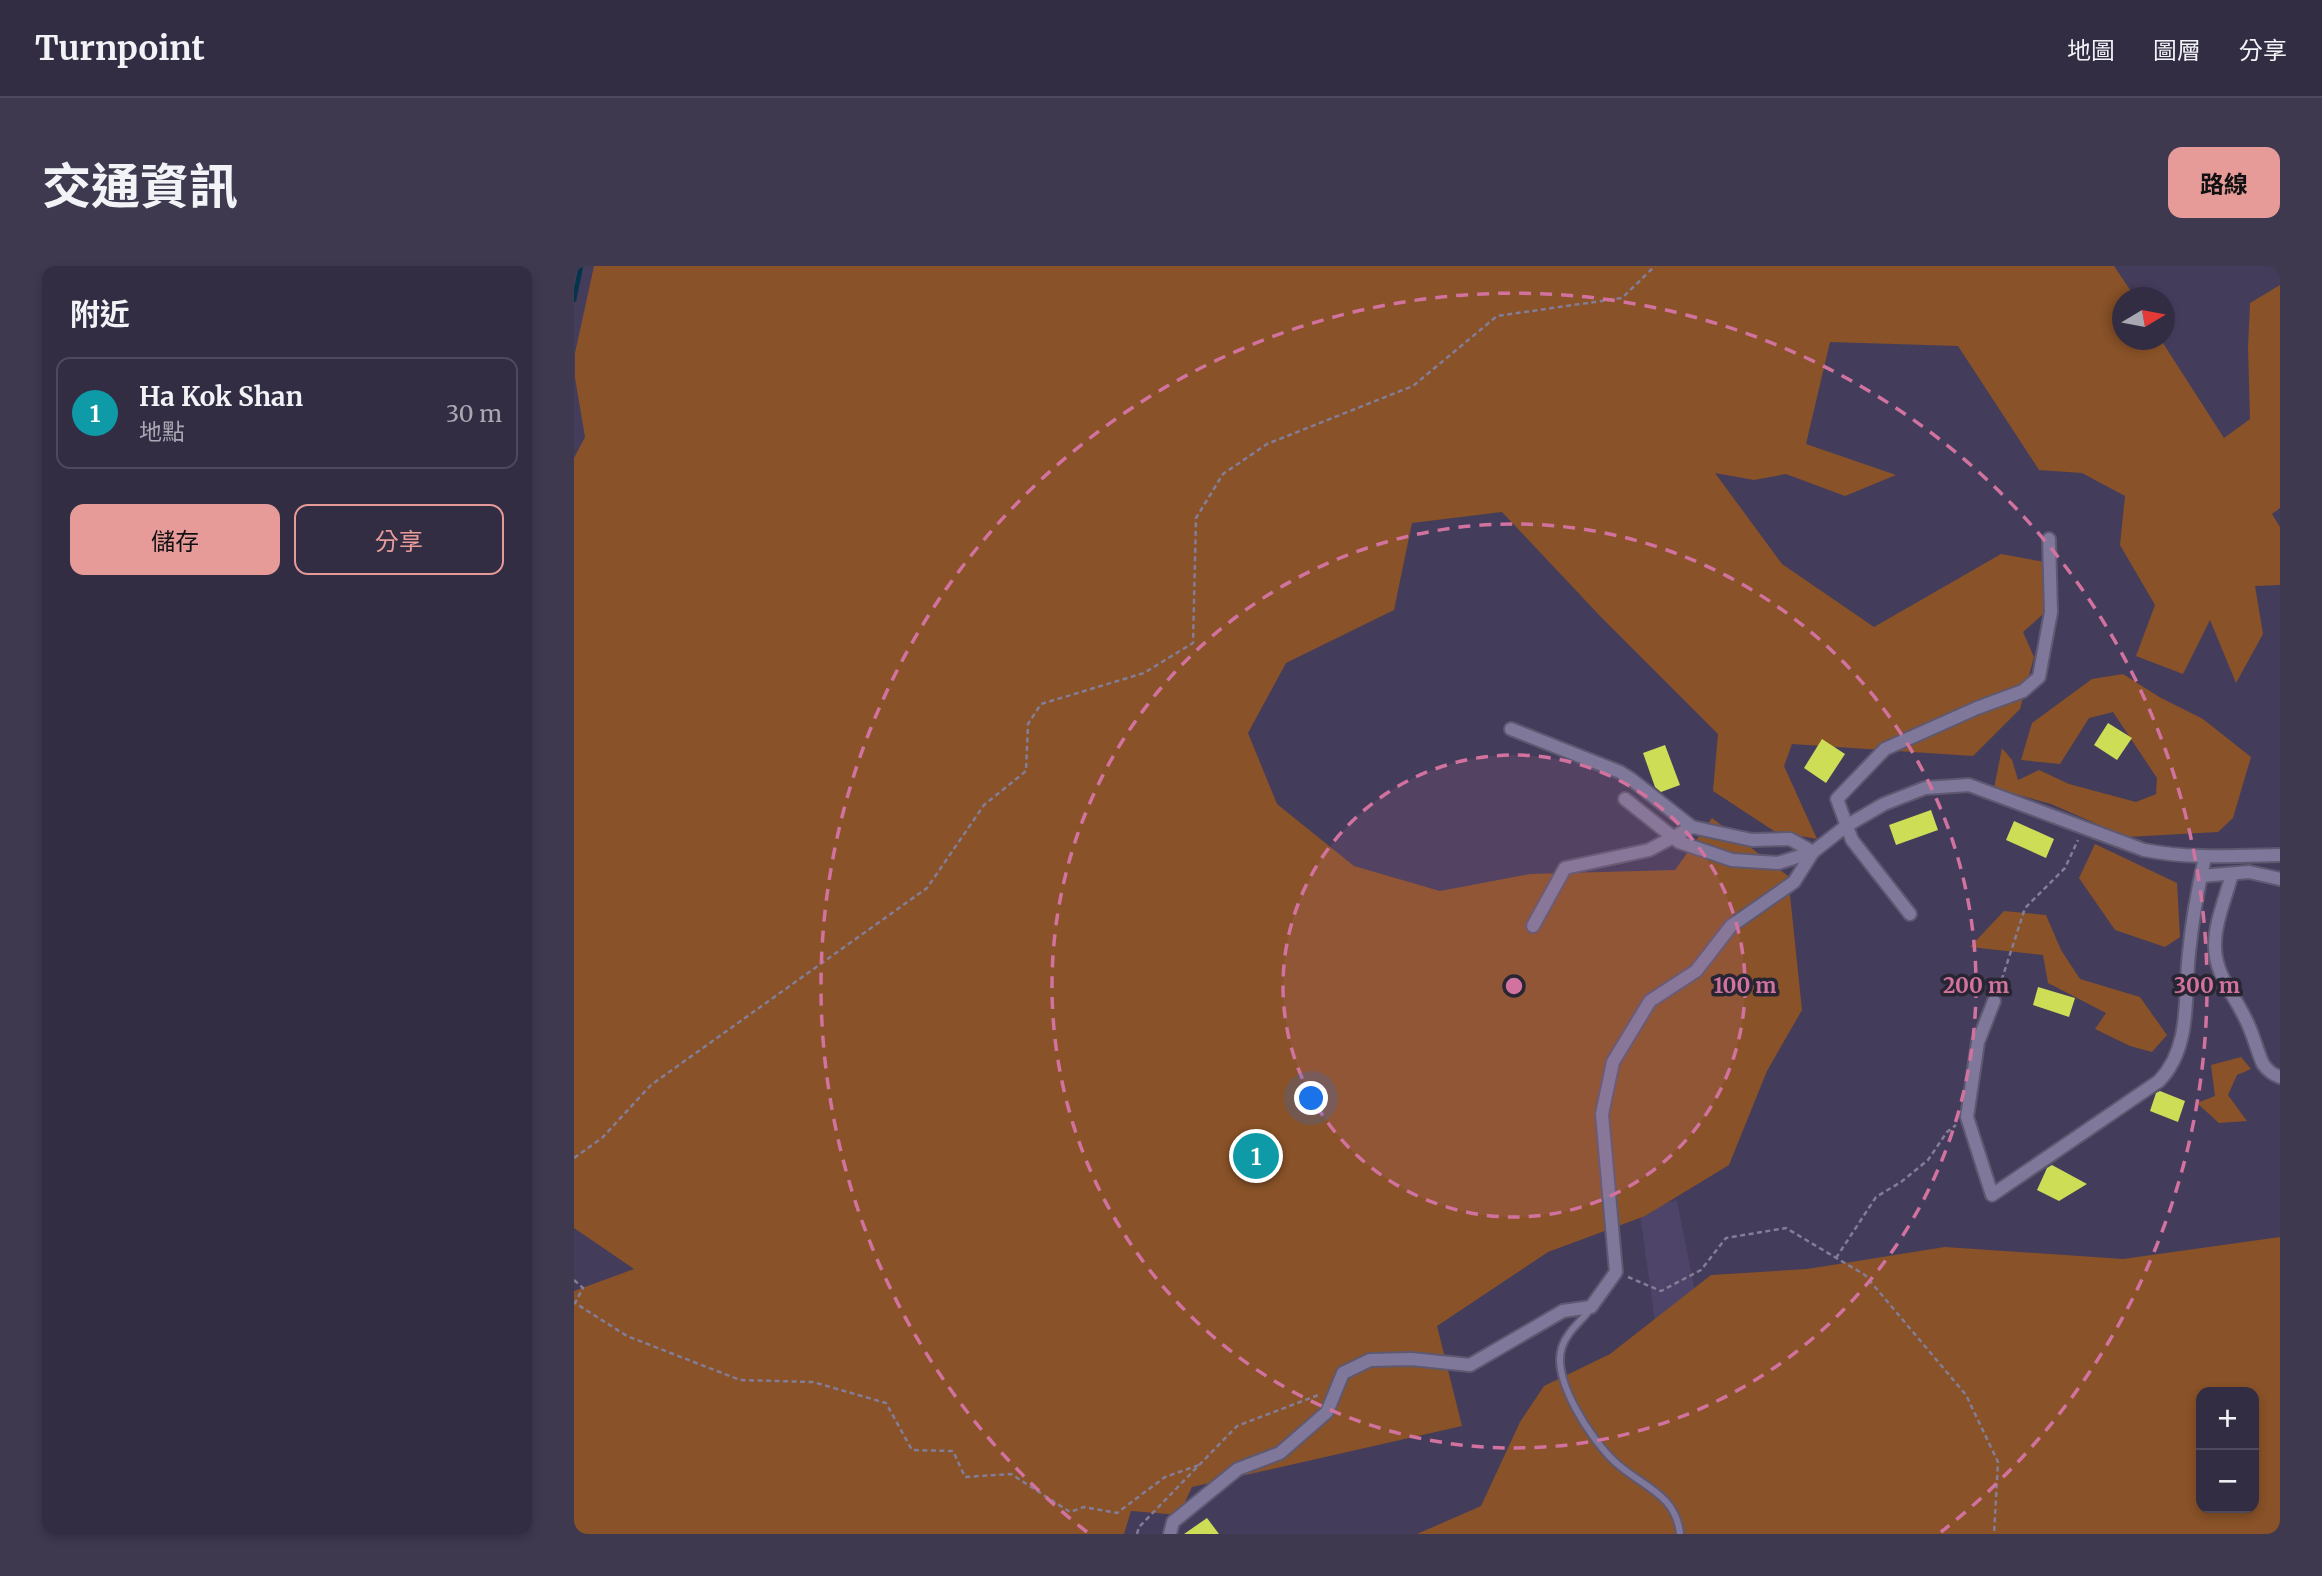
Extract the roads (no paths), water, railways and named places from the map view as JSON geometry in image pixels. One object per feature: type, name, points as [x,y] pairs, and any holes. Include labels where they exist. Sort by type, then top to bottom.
[{"type":"street","points":[[1910,914],[1852,840],[1837,799],[1885,749],[1977,708],[2023,691],[2039,677],[2051,612],[2049,539]]},
{"type":"street","points":[[1511,729],[1620,772],[1692,827],[1752,840],[1790,839],[1813,852]]},
{"type":"street","points":[[1170,1534],[1174,1522],[1238,1469],[1280,1453],[1327,1412],[1343,1373],[1370,1360],[1412,1359],[1470,1365],[1563,1311],[1591,1307],[1616,1272],[1602,1114],[1613,1062],[1650,1001],[1696,971],[1731,926],[1794,882],[1813,852],[1846,826],[1884,804],[1925,788],[1969,785],[2144,850],[2174,856],[2280,855]]},
{"type":"street","points":[[1625,799],[1679,842],[1732,860],[1778,863],[1813,852]]},
{"type":"street","points":[[1533,926],[1565,868],[1649,850],[1692,827]]},
{"type":"street","points":[[1994,1001],[1978,1042],[1967,1117],[1992,1195],[2148,1088],[2167,1072],[2176,1056],[2185,1017],[2189,951],[2205,857]]},
{"type":"street","points":[[2201,876],[2259,873],[2280,879]]},
{"type":"street","points":[[2232,874],[2218,923],[2216,961],[2221,976],[2246,1019],[2264,1064],[2271,1073],[2280,1077]]},
{"type":"lane","points":[[1591,1307],[1562,1346],[1560,1365],[1567,1390],[1585,1423],[1609,1455],[1667,1501],[1677,1519],[1680,1534]]},
{"type":"waterway","points":[[574,300],[581,266]]},
{"type":"place","name":"Ha Kok Shan","points":[[1256,1156]]}]
